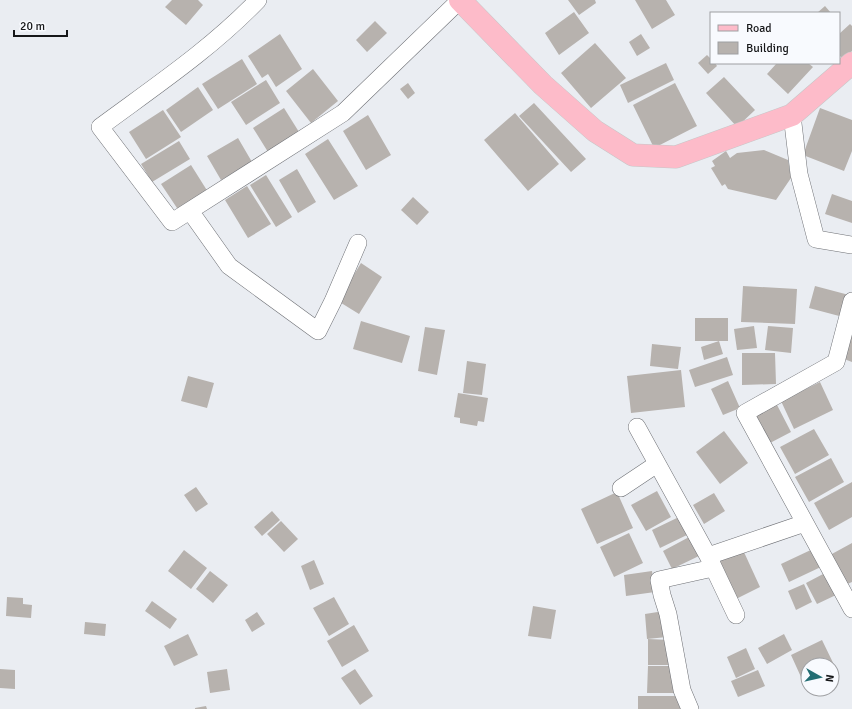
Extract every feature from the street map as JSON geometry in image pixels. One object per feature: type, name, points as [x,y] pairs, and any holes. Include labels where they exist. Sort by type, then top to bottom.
[{"type":"main road","points":[[460,0],[543,84],[595,131],[633,155],[676,157],[792,115],[852,63]]},
{"type":"street","points":[[258,0],[241,18],[175,72],[100,127],[172,222],[343,113],[460,0]]},
{"type":"street","points":[[792,115],[799,174],[816,239],[852,245]]},
{"type":"street","points":[[190,211],[230,266],[318,331],[333,301],[358,243]]},
{"type":"street","points":[[852,301],[836,362],[745,413],[852,609]]},
{"type":"street","points":[[637,427],[710,562],[736,615]]},
{"type":"street","points":[[622,488],[657,464]]},
{"type":"street","points":[[690,709],[682,690],[668,614],[659,580],[710,562],[805,523]]},
{"type":"building","points":[[172,0],[198,0],[203,5],[186,25],[165,7]]},
{"type":"building","points":[[568,0],[595,0],[596,3],[579,15]]},
{"type":"building","points":[[635,0],[666,0],[675,15],[652,29]]},
{"type":"building","points":[[825,6],[830,12],[818,12]]},
{"type":"building","points":[[574,12],[589,33],[559,55],[545,33]]},
{"type":"building","points":[[375,21],[387,33],[367,52],[356,40]]},
{"type":"building","points":[[850,24],[852,26],[852,51],[843,59],[840,56],[840,33]]},
{"type":"building","points":[[280,34],[302,69],[276,87],[268,74],[262,78],[248,56]]},
{"type":"building","points":[[641,34],[650,48],[637,56],[629,42]]},
{"type":"building","points":[[595,43],[626,78],[591,108],[561,73]]},
{"type":"building","points":[[707,55],[710,58],[710,64],[716,64],[717,66],[708,74],[698,63]]},
{"type":"building","points":[[242,59],[257,84],[218,109],[202,84]]},
{"type":"building","points":[[666,63],[674,80],[628,103],[620,85]]},
{"type":"building","points":[[776,64],[809,64],[813,67],[788,94],[767,74]]},
{"type":"building","points":[[313,69],[338,101],[311,123],[286,91]]},
{"type":"building","points":[[724,77],[755,110],[737,127],[706,93]]},
{"type":"building","points":[[266,80],[280,103],[246,125],[231,102]]},
{"type":"building","points":[[408,83],[415,93],[408,99],[400,89]]},
{"type":"building","points":[[675,83],[697,126],[654,148],[633,105]]},
{"type":"building","points":[[198,87],[213,110],[181,132],[166,110]]},
{"type":"building","points":[[534,103],[586,159],[571,172],[519,116]]},
{"type":"building","points":[[284,108],[299,132],[268,152],[253,128]]},
{"type":"building","points":[[820,108],[852,120],[852,151],[844,171],[803,155]]},
{"type":"building","points":[[163,110],[181,137],[146,159],[129,132]]},
{"type":"building","points":[[515,113],[559,164],[528,191],[484,140]]},
{"type":"building","points":[[368,115],[391,155],[366,170],[343,131]]},
{"type":"building","points":[[238,138],[252,162],[221,180],[207,156]]},
{"type":"building","points":[[328,139],[358,186],[334,200],[305,154]]},
{"type":"building","points":[[179,141],[190,159],[152,182],[141,164]]},
{"type":"building","points":[[764,150],[788,160],[791,178],[776,200],[728,189],[725,184],[722,186],[711,168],[715,166],[712,161],[726,151],[730,158],[737,153]]},
{"type":"building","points":[[191,165],[208,192],[179,211],[161,184]]},
{"type":"building","points":[[297,169],[316,202],[298,213],[279,180]]},
{"type":"building","points":[[266,175],[292,217],[276,227],[250,185]]},
{"type":"building","points":[[247,186],[271,224],[248,238],[225,200]]},
{"type":"building","points":[[832,194],[852,201],[852,223],[825,214]]},
{"type":"building","points":[[413,197],[429,212],[417,225],[401,210]]},
{"type":"building","points":[[361,263],[382,277],[359,314],[338,301]]},
{"type":"building","points":[[743,286],[797,289],[795,324],[741,322]]},
{"type":"building","points":[[815,286],[849,295],[843,317],[809,308]]},
{"type":"building","points":[[695,318],[728,318],[728,341],[695,341]]},
{"type":"building","points":[[361,321],[410,336],[402,363],[353,349]]},
{"type":"building","points":[[754,326],[757,348],[737,350],[734,329]]},
{"type":"building","points":[[768,326],[793,328],[791,353],[765,350]]},
{"type":"building","points":[[425,327],[445,330],[437,375],[418,371]]},
{"type":"building","points":[[852,334],[852,362],[844,359]]},
{"type":"building","points":[[719,341],[723,354],[704,360],[701,347]]},
{"type":"building","points":[[652,344],[681,347],[678,369],[650,366]]},
{"type":"building","points":[[742,353],[775,353],[776,384],[742,385]]},
{"type":"building","points":[[727,357],[733,375],[695,387],[689,370]]},
{"type":"building","points":[[467,361],[486,364],[482,395],[463,393]]},
{"type":"building","points":[[681,370],[685,407],[631,413],[627,376]]},
{"type":"building","points":[[188,376],[214,383],[207,408],[181,401]]},
{"type":"building","points":[[728,381],[740,408],[723,415],[711,389]]},
{"type":"building","points":[[820,382],[833,410],[794,429],[781,401]]},
{"type":"building","points":[[458,393],[488,398],[484,422],[478,421],[477,426],[460,423],[460,418],[454,417]]},
{"type":"building","points":[[776,403],[791,432],[770,443],[755,414]]},
{"type":"building","points":[[814,429],[829,455],[795,474],[780,447]]},
{"type":"building","points":[[724,431],[748,463],[720,484],[696,452]]},
{"type":"building","points":[[831,458],[844,482],[809,502],[795,477]]},
{"type":"building","points":[[852,482],[852,517],[829,530],[814,503]]},
{"type":"building","points":[[196,487],[208,504],[196,512],[184,495]]},
{"type":"building","points":[[657,491],[671,517],[646,531],[631,505]]},
{"type":"building","points":[[617,492],[633,528],[597,544],[581,509]]},
{"type":"building","points":[[714,493],[725,511],[704,524],[693,505]]},
{"type":"building","points":[[272,511],[280,520],[262,536],[254,527]]},
{"type":"building","points":[[681,516],[689,534],[660,548],[652,530]]},
{"type":"building","points":[[281,521],[298,539],[284,552],[267,534]]},
{"type":"building","points":[[629,533],[643,563],[614,577],[600,547]]},
{"type":"building","points":[[691,536],[701,555],[672,569],[663,551]]},
{"type":"building","points":[[852,543],[852,582],[845,585],[830,555]]},
{"type":"building","points":[[815,548],[823,566],[789,582],[781,564]]},
{"type":"building","points":[[184,550],[207,568],[191,589],[168,571]]},
{"type":"building","points":[[743,550],[760,587],[736,599],[719,561]]},
{"type":"building","points":[[314,560],[324,584],[310,590],[301,566]]},
{"type":"building","points":[[210,571],[228,585],[213,603],[196,589]]},
{"type":"building","points":[[652,571],[655,592],[626,596],[624,575]]},
{"type":"building","points":[[825,573],[836,595],[817,604],[806,583]]},
{"type":"building","points":[[804,584],[812,602],[796,610],[788,591]]},
{"type":"building","points":[[7,597],[23,598],[23,604],[32,605],[31,618],[6,616]]},
{"type":"building","points":[[334,597],[349,624],[329,636],[313,608]]},
{"type":"building","points":[[152,601],[177,619],[170,629],[145,611]]},
{"type":"building","points":[[533,606],[556,610],[551,639],[528,636]]},
{"type":"building","points":[[664,611],[667,637],[647,639],[645,614]]},
{"type":"building","points":[[257,612],[265,624],[252,632],[245,620]]},
{"type":"building","points":[[85,622],[106,624],[105,636],[84,634]]},
{"type":"building","points":[[354,625],[369,651],[342,667],[327,641]]},
{"type":"building","points":[[188,634],[198,655],[174,666],[164,646]]},
{"type":"building","points":[[784,634],[792,650],[767,664],[758,648]]},
{"type":"building","points":[[648,639],[670,640],[670,665],[648,665]]},
{"type":"building","points":[[822,640],[830,657],[800,657],[800,675],[791,655]]},
{"type":"building","points":[[746,648],[755,669],[736,678],[727,657]]},
{"type":"building","points":[[648,666],[675,666],[674,693],[647,693]]},
{"type":"building","points":[[0,669],[15,670],[15,689],[0,688]]},
{"type":"building","points":[[227,669],[230,690],[210,693],[207,672]]},
{"type":"building","points":[[355,669],[373,696],[360,705],[341,678]]},
{"type":"building","points":[[758,670],[765,686],[738,697],[731,681]]},
{"type":"building","points":[[638,696],[682,696],[682,709],[638,709]]},
{"type":"building","points":[[206,706],[207,709],[195,709],[195,708]]}]
